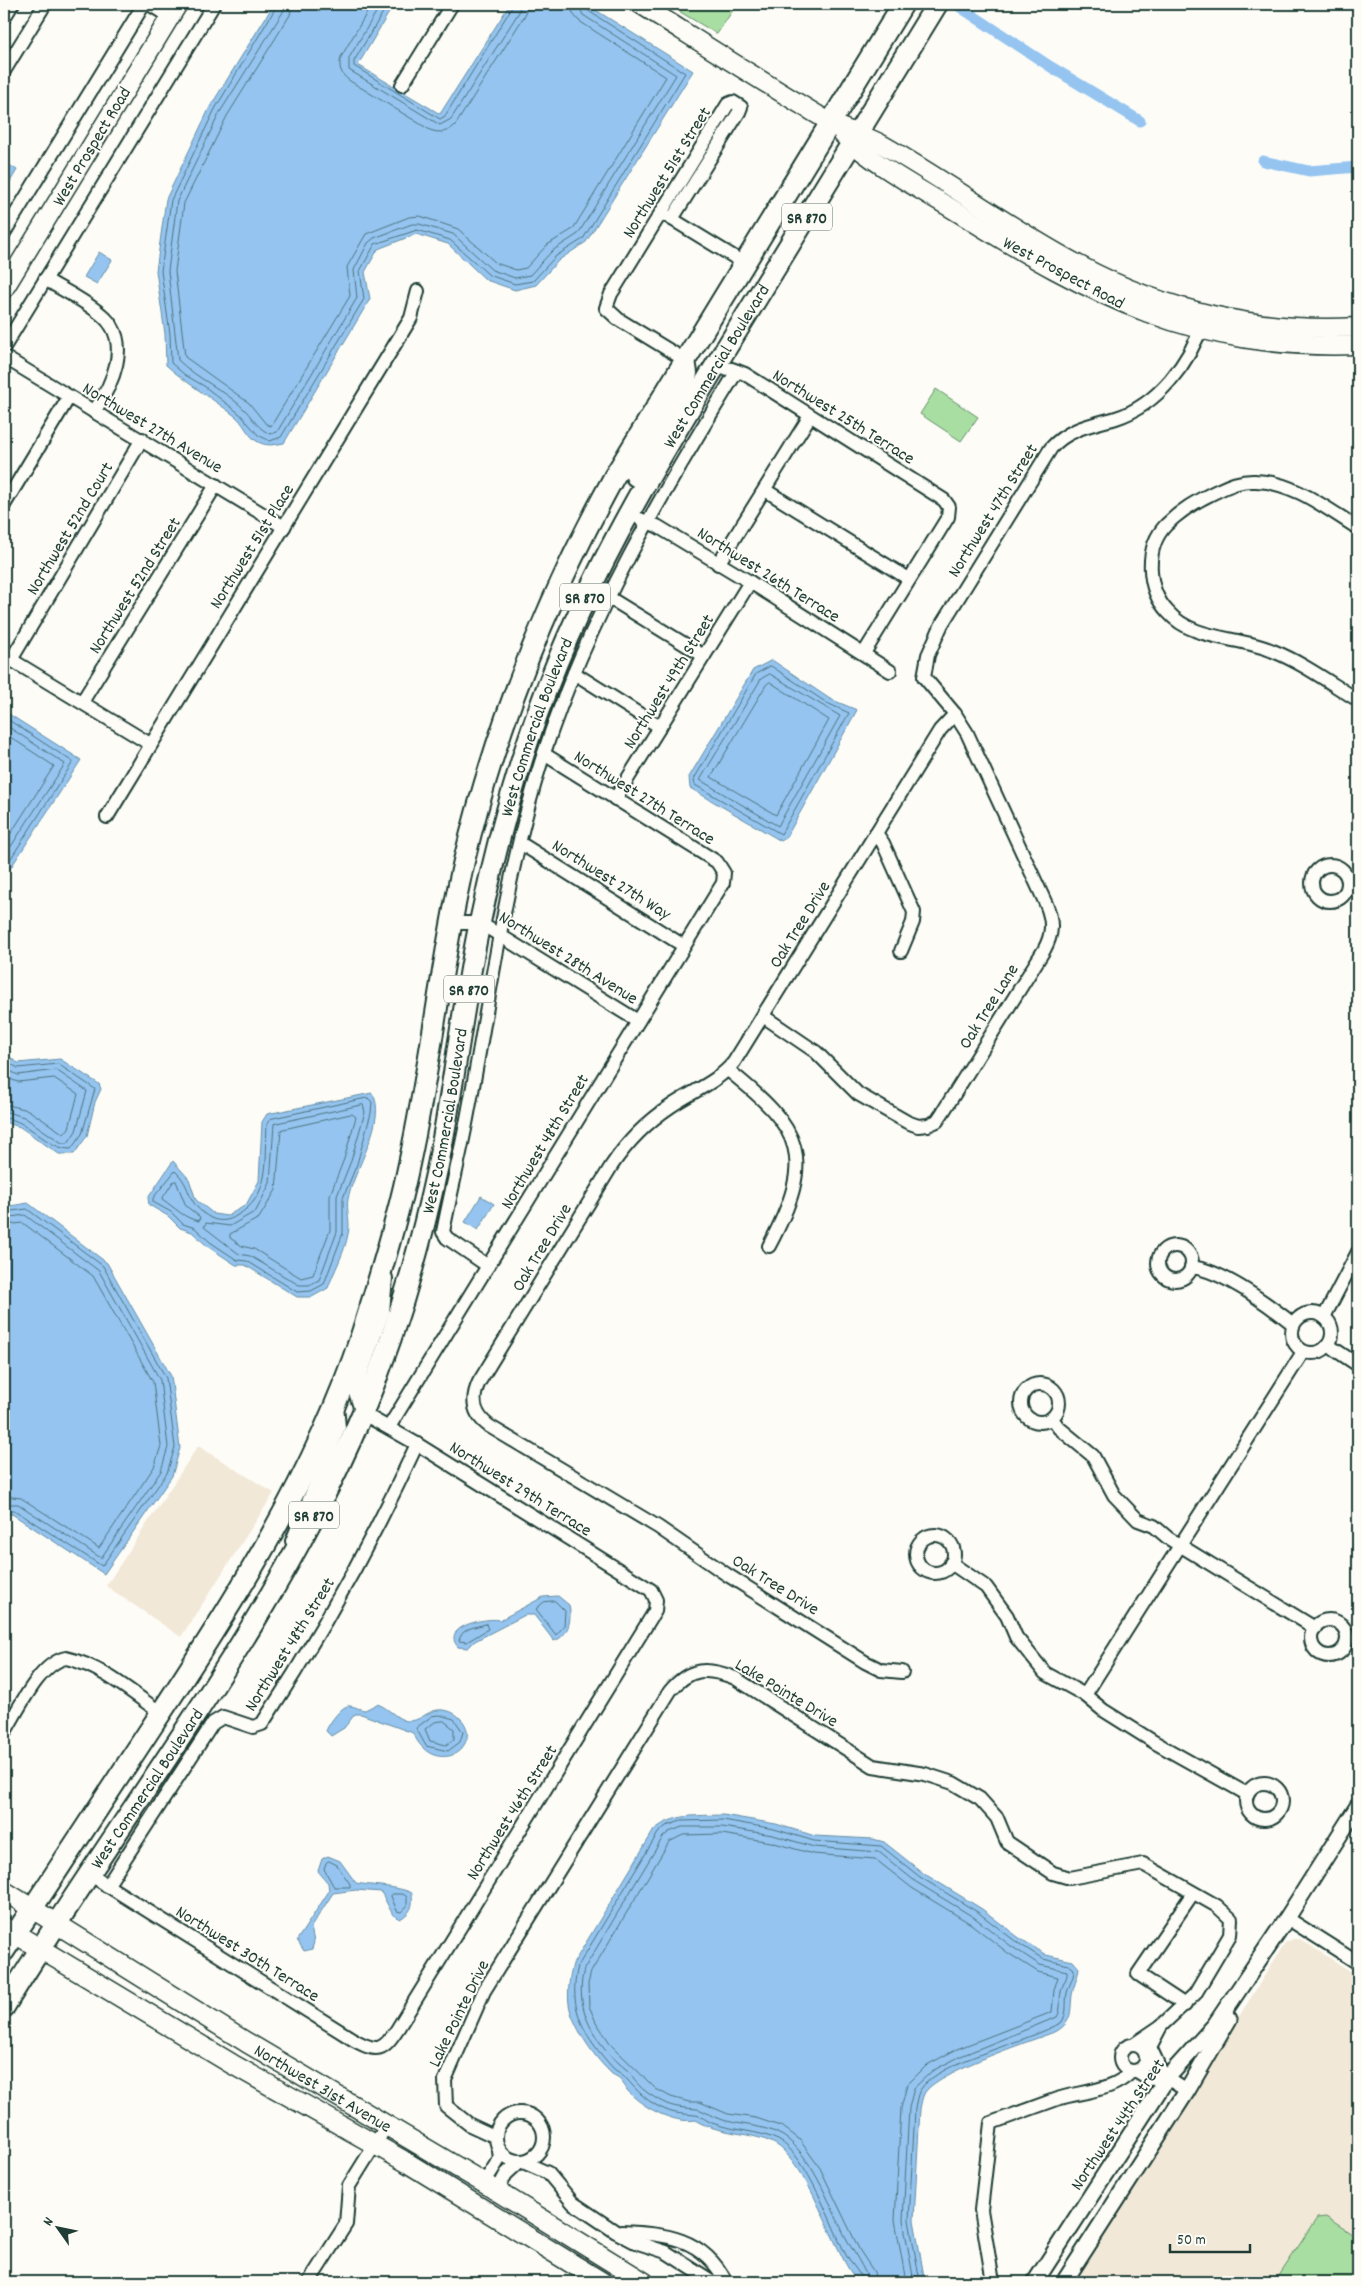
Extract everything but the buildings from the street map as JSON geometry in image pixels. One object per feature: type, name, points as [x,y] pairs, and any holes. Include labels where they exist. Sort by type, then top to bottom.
[{"type":"highway","name":"West Commercial Boulevard","points":[[4,1951],[9,1931],[31,1908],[213,1635],[261,1555],[298,1485],[336,1401],[357,1348],[389,1243],[409,1164],[451,923],[467,849],[490,762],[534,641],[559,583],[600,503],[685,360],[903,4]]},
{"type":"highway","name":"West Commercial Boulevard","points":[[4,2006],[231,1658],[286,1568],[324,1495],[362,1412],[390,1339],[417,1254],[444,1130],[480,923],[507,811],[538,712],[591,583],[625,517],[714,368],[937,4]]},
{"type":"highway","points":[[625,517],[640,464],[685,386],[687,374],[685,360]]},
{"type":"main road","name":"West Prospect Road","points":[[640,4],[855,138],[883,166],[1074,282],[1138,311],[1203,322],[1278,344],[1358,345]]},
{"type":"main road","name":"West Prospect Road","points":[[4,289],[175,8]]},
{"type":"main road","name":"West Prospect Road","points":[[1203,322],[1358,327]]},
{"type":"main road","name":"Northwest 31st Avenue","points":[[4,1891],[309,2080],[490,2187],[644,2282]]},
{"type":"main road","name":"Northwest 31st Avenue","points":[[9,1931],[224,2059],[375,2144],[602,2282]]},
{"type":"street","points":[[4,44],[8,29],[28,4]]},
{"type":"street","points":[[4,71],[45,4]]},
{"type":"street","points":[[4,233],[144,4]]},
{"type":"street","points":[[149,4],[175,8]]},
{"type":"street","points":[[4,347],[214,4]]},
{"type":"street","points":[[402,85],[452,4]]},
{"type":"street","name":"Northwest 51st Street","points":[[667,216],[728,104],[733,102],[738,104],[741,107],[739,112],[667,216],[611,294],[606,308],[618,319],[685,360]]},
{"type":"street","points":[[667,216],[744,263]]},
{"type":"street","points":[[45,279],[104,317],[118,337],[115,372],[94,412]]},
{"type":"street","name":"Northwest 51st Place","points":[[107,817],[412,318],[418,291]]},
{"type":"street","name":"Northwest 47th Street","points":[[955,714],[924,677],[928,655],[942,624],[1051,448],[1071,432],[1131,411],[1162,388],[1182,367],[1203,322]]},
{"type":"street","name":"Northwest 27th Avenue","points":[[4,357],[142,439],[284,527]]},
{"type":"street","name":"Northwest 25th Terrace","points":[[714,368],[737,371],[944,500],[949,507],[948,517],[909,579]]},
{"type":"street","points":[[488,1266],[451,1241],[443,1232],[466,1125],[500,935],[520,843],[544,754],[574,673],[608,597],[647,521],[737,371]]},
{"type":"street","points":[[4,505],[69,397]]},
{"type":"street","points":[[718,564],[810,416]]},
{"type":"street","name":"Northwest 52nd Court","points":[[7,658],[142,439]]},
{"type":"street","points":[[1358,528],[1283,485],[1257,481],[1236,482],[1192,503],[1165,526],[1154,548],[1150,573],[1158,598],[1167,612],[1182,625],[1272,650],[1296,662],[1358,700]]},
{"type":"street","name":"Northwest 52nd Street","points":[[82,702],[216,485]]},
{"type":"street","points":[[765,490],[909,579],[864,653]]},
{"type":"street","name":"Northwest 26th Terrace","points":[[625,517],[647,521],[750,582],[890,671]]},
{"type":"street","name":"Northwest 49th Street","points":[[615,798],[750,582]]},
{"type":"street","points":[[608,597],[704,656]]},
{"type":"street","points":[[7,658],[150,744]]},
{"type":"street","points":[[574,673],[660,727]]},
{"type":"street","name":"Oak Tree Drive","points":[[902,1672],[881,1670],[865,1662],[726,1574],[658,1528],[490,1426],[478,1415],[474,1405],[475,1393],[479,1382],[619,1155],[636,1134],[660,1114],[728,1070],[940,730],[955,714]]},
{"type":"street","name":"Oak Tree Lane","points":[[762,1016],[816,1052],[858,1094],[907,1122],[918,1126],[928,1125],[937,1121],[944,1112],[1044,950],[1050,937],[1052,924],[1046,904],[972,742],[955,714]]},
{"type":"street","name":"Northwest 27th Terrace","points":[[544,754],[717,862],[724,873]]},
{"type":"street","points":[[876,833],[883,843],[914,912],[913,922],[901,951]]},
{"type":"street","name":"Northwest 27th Way","points":[[520,843],[684,946]]},
{"type":"street","name":"Northwest 48th Street","points":[[389,1427],[723,883],[724,873]]},
{"type":"street","name":"Northwest 28th Avenue","points":[[451,923],[480,923],[638,1021]]},
{"type":"street","points":[[728,1070],[770,1107],[794,1142],[797,1167],[794,1187],[781,1224],[769,1246]]},
{"type":"street","name":"West Commercial Boulevard","points":[[362,1412],[355,1392],[383,1312],[389,1243]]},
{"type":"street","points":[[1324,1317],[1358,1252]]},
{"type":"street","points":[[1191,1267],[1204,1268],[1218,1275],[1272,1307],[1294,1324]]},
{"type":"street","points":[[1304,1314],[1318,1314],[1324,1317],[1332,1328],[1332,1335],[1328,1345],[1315,1354],[1302,1352],[1293,1343],[1291,1337],[1294,1324],[1304,1314]]},
{"type":"street","points":[[1328,1345],[1358,1365]]},
{"type":"street","points":[[1085,1695],[1302,1352]]},
{"type":"street","name":"West Commercial Boulevard","points":[[286,1568],[294,1532],[339,1427],[336,1401]]},
{"type":"street","name":"Northwest 29th Terrace","points":[[362,1412],[417,1444],[651,1590],[656,1600]]},
{"type":"street","points":[[1052,1419],[1059,1428],[1093,1456],[1114,1495],[1138,1520],[1154,1526],[1315,1628]]},
{"type":"street","name":"Northwest 48th Street","points":[[107,1886],[214,1723],[223,1717],[252,1728],[262,1724],[347,1587],[384,1517],[417,1444]]},
{"type":"street","points":[[952,1563],[986,1587],[1007,1616],[1016,1637],[1045,1673],[1085,1695],[1103,1710],[1154,1742],[1247,1794]]},
{"type":"street","name":"Northwest 46th Street","points":[[389,2042],[650,1620],[655,1611],[656,1600]]},
{"type":"street","name":"West Commercial Boulevard","points":[[4,1733],[40,1676],[48,1667],[66,1658],[81,1661],[98,1669],[161,1713]]},
{"type":"street","name":"Lake Pointe Drive","points":[[496,2137],[470,2124],[446,2106],[445,2080],[484,1991],[670,1691],[681,1677],[702,1670],[719,1672],[735,1678],[873,1766],[925,1774],[953,1783],[980,1799],[997,1818],[1007,1842],[1053,1873],[1070,1878],[1143,1864],[1217,1906],[1231,1919],[1230,1936],[1195,1994],[1161,2026],[1143,2048],[1142,2068],[1130,2069],[1109,2086],[1059,2099],[991,2123],[982,2210],[993,2282]]},
{"type":"street","name":"Northwest 44th Street","points":[[1035,2282],[1162,2072],[1215,2024],[1287,1918],[1358,1806]]},
{"type":"street","name":"Northwest 30th Terrace","points":[[89,1874],[354,2040],[376,2049],[389,2042]]},
{"type":"street","points":[[1185,2005],[1138,1974],[1193,1893]]},
{"type":"street","points":[[1287,1918],[1358,1963]]},
{"type":"street","name":"Northwest 44th Street","points":[[1064,2282],[1187,2091],[1287,1918]]},
{"type":"street","points":[[1143,2048],[1162,2072],[1187,2091]]},
{"type":"street","name":"Lake Pointe Drive","points":[[1130,2069],[1120,2057],[1123,2050],[1143,2048]]},
{"type":"street","points":[[1130,2069],[1148,2079],[1162,2072]]},
{"type":"street","points":[[513,2114],[528,2114],[543,2127],[544,2142],[540,2152],[533,2158],[521,2162],[490,2187],[500,2158],[496,2137],[499,2125],[504,2118],[513,2114]]},
{"type":"street","points":[[308,2282],[346,2224],[349,2186],[387,2125]]},
{"type":"street","points":[[500,2151],[506,2158],[521,2162],[548,2174]]},
{"type":"street","points":[[540,2152],[548,2174],[573,2203],[616,2232],[635,2242],[666,2252],[713,2282]]},
{"type":"street","points":[[616,2232],[661,2233],[692,2245],[719,2269],[726,2282]]},
{"type":"shaded area","points":[[198,1446],[274,1493],[181,1637],[106,1586]]},
{"type":"shaded area","points":[[1293,1939],[1300,1939],[1358,1976],[1358,2282],[1073,2282],[1285,1943]]},
{"type":"green space","points":[[667,4],[737,4],[717,34]]},
{"type":"green space","points":[[936,389],[978,417],[961,441],[920,414]]},
{"type":"green space","points":[[1326,2217],[1358,2238],[1358,2282],[1275,2282],[1317,2218]]},
{"type":"water","points":[[274,4],[394,4],[358,65],[440,114],[510,4],[586,4],[693,71],[586,242],[559,260],[536,285],[515,290],[486,280],[448,244],[416,234],[378,249],[365,272],[370,299],[284,443],[269,445],[255,440],[235,416],[166,365],[165,334],[156,271],[166,199],[210,107]]},
{"type":"water","points":[[5,162],[17,170],[4,192],[4,164]]},
{"type":"water","points":[[99,252],[112,260],[97,284],[84,277]]},
{"type":"water","points":[[772,660],[830,699],[857,710],[786,838],[781,841],[690,788],[689,777],[753,670]]},
{"type":"water","points":[[4,711],[81,760],[4,878]]},
{"type":"water","points":[[4,1053],[18,1063],[60,1059],[99,1084],[101,1089],[95,1102],[87,1136],[74,1154],[59,1154],[20,1127],[4,1122]]},
{"type":"water","points":[[372,1093],[376,1104],[376,1116],[368,1145],[348,1199],[349,1230],[347,1241],[328,1288],[312,1297],[297,1297],[245,1265],[236,1265],[207,1246],[192,1232],[180,1228],[168,1216],[149,1205],[148,1198],[173,1161],[189,1179],[196,1200],[214,1214],[227,1216],[246,1205],[259,1181],[262,1122],[267,1114]]},
{"type":"water","points":[[481,1196],[494,1204],[478,1230],[465,1222]]},
{"type":"water","points":[[28,1203],[107,1263],[171,1376],[180,1448],[172,1476],[104,1574],[12,1514],[4,1515],[4,1207]]},
{"type":"water","points":[[558,1596],[569,1605],[570,1616],[566,1631],[559,1639],[554,1641],[534,1615],[525,1615],[475,1641],[468,1648],[458,1647],[454,1640],[455,1633],[467,1624],[485,1620],[500,1620],[543,1597]]},
{"type":"water","points":[[377,1704],[407,1721],[416,1720],[438,1710],[452,1712],[466,1726],[467,1739],[458,1752],[451,1755],[437,1756],[423,1748],[413,1733],[361,1714],[355,1714],[344,1728],[331,1736],[326,1731],[329,1724],[343,1708],[352,1706],[365,1710]]},
{"type":"water","points":[[723,1815],[776,1824],[815,1836],[873,1839],[884,1842],[923,1873],[982,1909],[1018,1937],[1046,1955],[1073,1961],[1079,1968],[1070,2016],[1066,2024],[1057,2031],[964,2067],[932,2085],[924,2094],[920,2109],[914,2220],[925,2282],[860,2282],[846,2264],[807,2183],[784,2151],[776,2144],[754,2136],[717,2129],[695,2120],[687,2121],[668,2117],[649,2108],[633,2096],[623,2082],[612,2074],[600,2061],[588,2046],[574,2021],[569,2007],[568,1995],[573,1964],[654,1830],[670,1821],[687,1816]]},
{"type":"water","points":[[328,1856],[340,1861],[356,1883],[412,1893],[412,1905],[407,1914],[400,1919],[393,1915],[381,1892],[356,1890],[333,1893],[311,1927],[314,1942],[312,1949],[304,1951],[297,1940],[329,1891],[328,1883],[318,1871],[322,1859]]},
{"type":"waterway","points":[[960,7],[1051,67],[1140,121]]},
{"type":"waterway","points":[[1263,161],[1309,171],[1358,167]]}]
